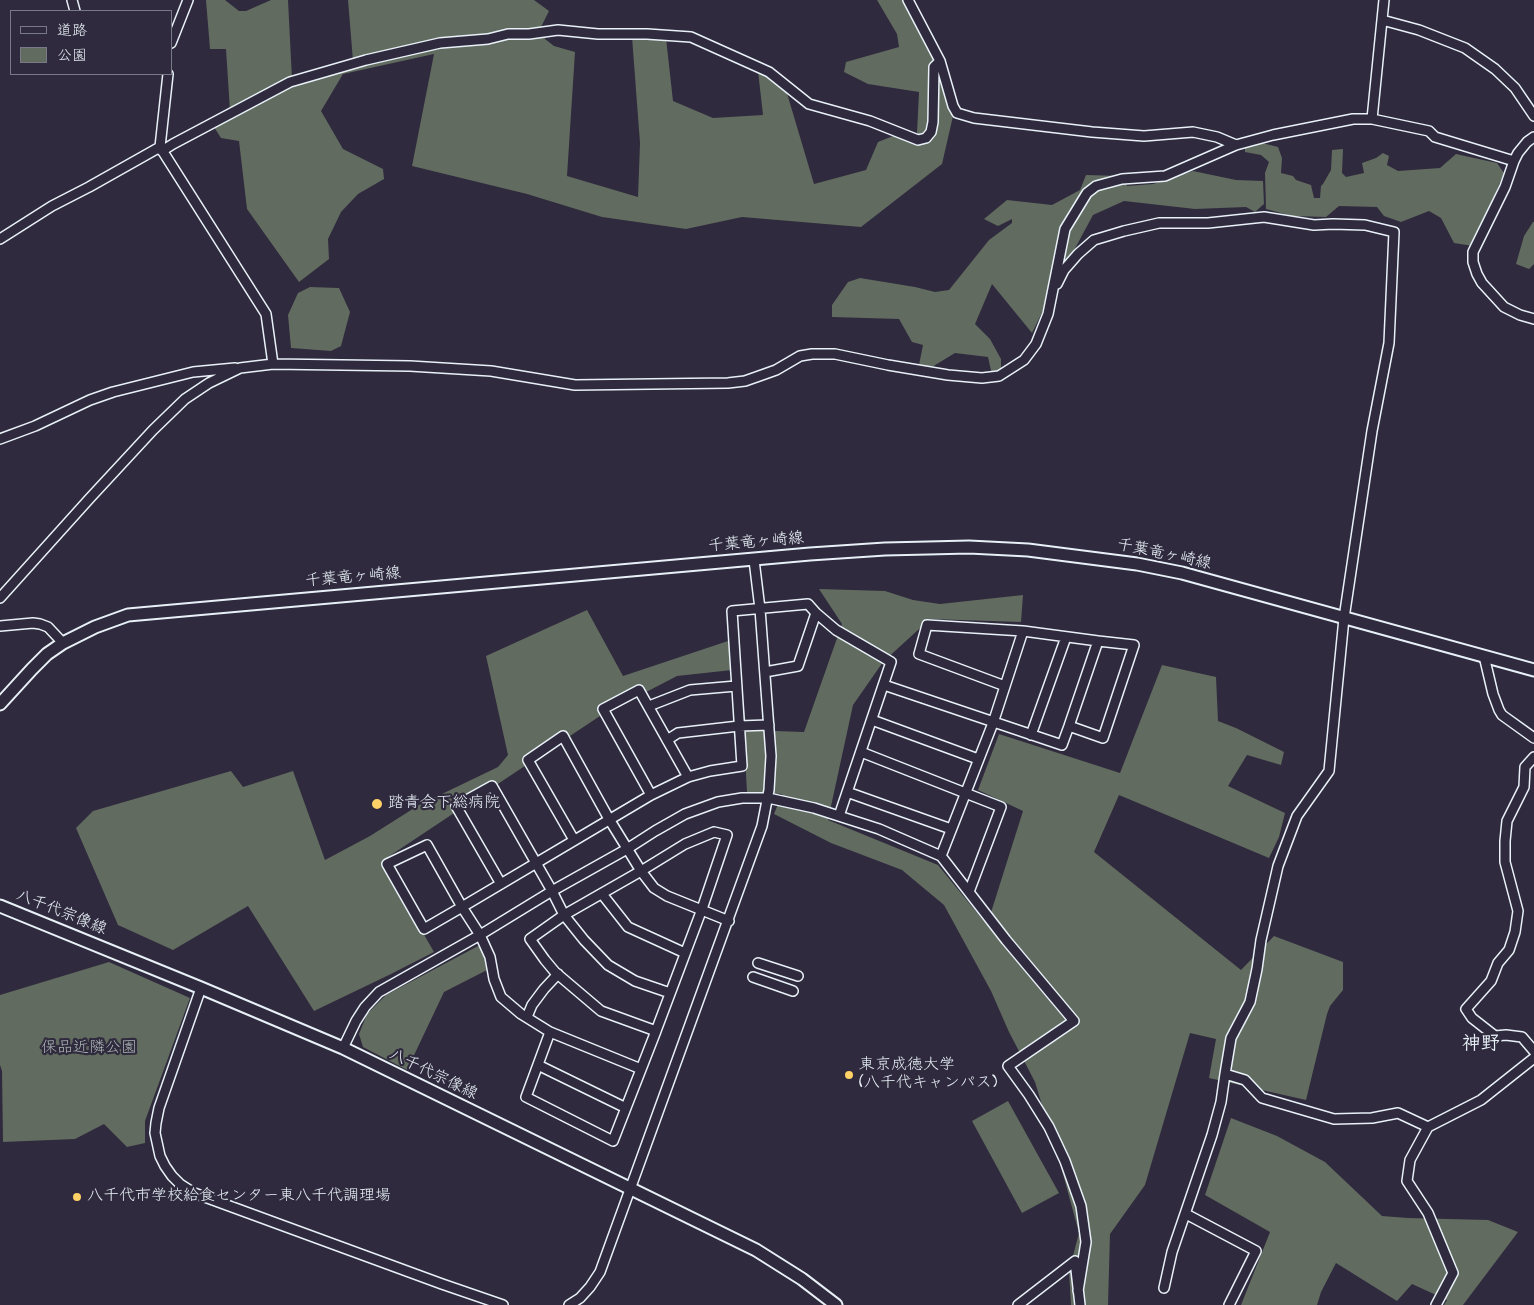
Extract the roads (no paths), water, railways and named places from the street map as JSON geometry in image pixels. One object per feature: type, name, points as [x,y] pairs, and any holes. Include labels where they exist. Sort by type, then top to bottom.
[{"type":"main road","name":"千葉竜ヶ崎線","points":[[0,704],[47,654],[62,643],[95,626],[128,615],[810,554],[919,548],[1000,548],[1137,564],[1182,574],[1534,670]]},
{"type":"main road","name":"八千代宗像線","points":[[0,906],[342,1048],[756,1250],[802,1279],[836,1305]]},
{"type":"street","points":[[908,0],[940,62],[953,106],[957,113],[963,116],[1071,131],[1144,136],[1193,132],[1217,137],[1236,145]]},
{"type":"street","points":[[1372,119],[1384,0]]},
{"type":"street","points":[[172,38],[175,24],[187,1]]},
{"type":"street","points":[[1382,20],[1419,30],[1465,48],[1494,68],[1515,88],[1534,116]]},
{"type":"street","points":[[0,239],[37,215],[290,82],[366,60],[440,43],[488,40],[508,34],[529,34],[558,30],[598,34],[647,34],[691,38],[769,72],[809,104],[870,122],[918,140],[926,138],[931,132],[933,122],[934,67],[940,62]]},
{"type":"street","points":[[168,75],[161,149],[266,314],[273,364]]},
{"type":"street","points":[[0,439],[113,392],[193,372],[273,364],[420,366],[491,371],[575,385],[728,383],[745,381],[776,370],[800,356],[835,354],[948,375],[982,378],[999,376],[1024,360],[1036,344],[1048,314],[1065,229],[1087,193],[1096,186],[1122,179],[1165,176],[1236,145],[1318,125],[1353,119],[1372,119],[1429,131],[1435,137],[1514,161]]},
{"type":"street","points":[[1534,138],[1527,142],[1514,161],[1505,187],[1474,252],[1473,262],[1476,274],[1491,295],[1504,307],[1534,319]]},
{"type":"street","points":[[1053,293],[1064,270],[1094,240],[1159,223],[1208,223],[1264,217],[1314,225],[1365,225],[1394,232],[1388,343],[1372,431],[1344,618],[1329,771],[1297,816],[1278,866],[1261,940],[1250,1002],[1231,1038],[1221,1102],[1212,1135],[1172,1252],[1164,1288]]},
{"type":"street","points":[[0,598],[96,491],[185,399],[209,383],[240,368]]},
{"type":"street","points":[[569,1305],[580,1298],[600,1272],[760,833],[768,798],[771,756],[760,609],[754,560]]},
{"type":"street","points":[[641,1069],[550,1032],[501,997],[494,979],[490,957],[480,936],[462,907],[427,845],[387,864],[424,929],[462,907],[502,884],[651,794],[688,777],[742,766],[732,611],[808,604],[836,630],[892,662],[839,816]]},
{"type":"street","points":[[765,672],[798,666],[816,613]]},
{"type":"street","points":[[0,626],[40,624],[48,627],[62,643]]},
{"type":"street","points":[[1005,686],[919,654],[927,625],[1023,631],[1134,645],[1103,738],[1068,726]]},
{"type":"street","points":[[940,856],[993,723],[1023,631]]},
{"type":"street","points":[[1031,735],[1066,637]]},
{"type":"street","points":[[884,685],[1062,745],[1098,641]]},
{"type":"street","points":[[1484,656],[1493,694],[1502,715],[1534,738]]},
{"type":"street","points":[[649,706],[690,690],[736,686]]},
{"type":"street","points":[[651,794],[603,708],[639,690],[688,777]]},
{"type":"street","points":[[872,720],[978,759]]},
{"type":"street","points":[[667,740],[678,733],[739,726],[769,726]]},
{"type":"street","points":[[574,840],[528,760],[563,736],[609,819],[641,871],[654,888],[667,896],[729,921]]},
{"type":"street","points":[[861,752],[1001,807],[968,892]]},
{"type":"street","points":[[1534,757],[1525,766],[1524,787],[1507,820],[1505,862],[1518,911],[1515,932],[1509,950],[1498,963],[1491,981],[1466,1009],[1472,1018],[1495,1036],[1522,1037],[1534,1051]]},
{"type":"street","points":[[502,884],[456,806],[492,786],[564,915],[584,940],[608,965],[635,981],[670,993]]},
{"type":"street","points":[[847,792],[951,829]]},
{"type":"street","points":[[342,1048],[356,1020],[379,992],[480,936],[552,891],[685,814],[718,802],[742,798],[768,798],[814,808],[879,829],[940,856],[1006,940],[1074,1021],[1008,1066],[1049,1127],[1065,1161],[1081,1206],[1086,1242],[1078,1291]]},
{"type":"street","points":[[550,1032],[526,1097],[613,1141],[656,1031],[702,909],[727,835],[714,832],[685,844],[564,915],[530,938],[545,960],[558,974],[601,1011],[656,1031]]},
{"type":"street","points":[[602,894],[628,927],[685,954]]},
{"type":"street","points":[[758,963],[798,976]]},
{"type":"street","points":[[527,1017],[532,1005],[558,974]]},
{"type":"street","points":[[753,977],[793,991]]},
{"type":"street","points":[[201,988],[159,1108],[156,1123],[155,1133],[160,1156],[172,1176],[194,1193],[502,1305]]},
{"type":"street","points":[[1436,1305],[1454,1273],[1428,1214],[1407,1181],[1410,1160],[1428,1127],[1481,1100],[1534,1058]]},
{"type":"street","points":[[538,1065],[626,1108]]},
{"type":"street","points":[[1225,1074],[1245,1080],[1262,1098],[1334,1119],[1372,1118],[1398,1113],[1428,1127]]},
{"type":"street","points":[[1186,1214],[1256,1251],[1229,1305]]},
{"type":"street","points":[[1018,1305],[1075,1261],[1080,1305]]},
{"type":"place","name":"踏青会下総病院","points":[[377,804]]},
{"type":"place","name":"東京成徳大学 (八千代キャンパス)","points":[[849,1075]]},
{"type":"place","name":"八千代市学校給食センター東八千代調理場","points":[[77,1197]]},
{"type":"district","name":"神野","points":[[1481,1045]]},
{"type":"park label","name":"保品近隣公園","points":[[89,1049]]}]
